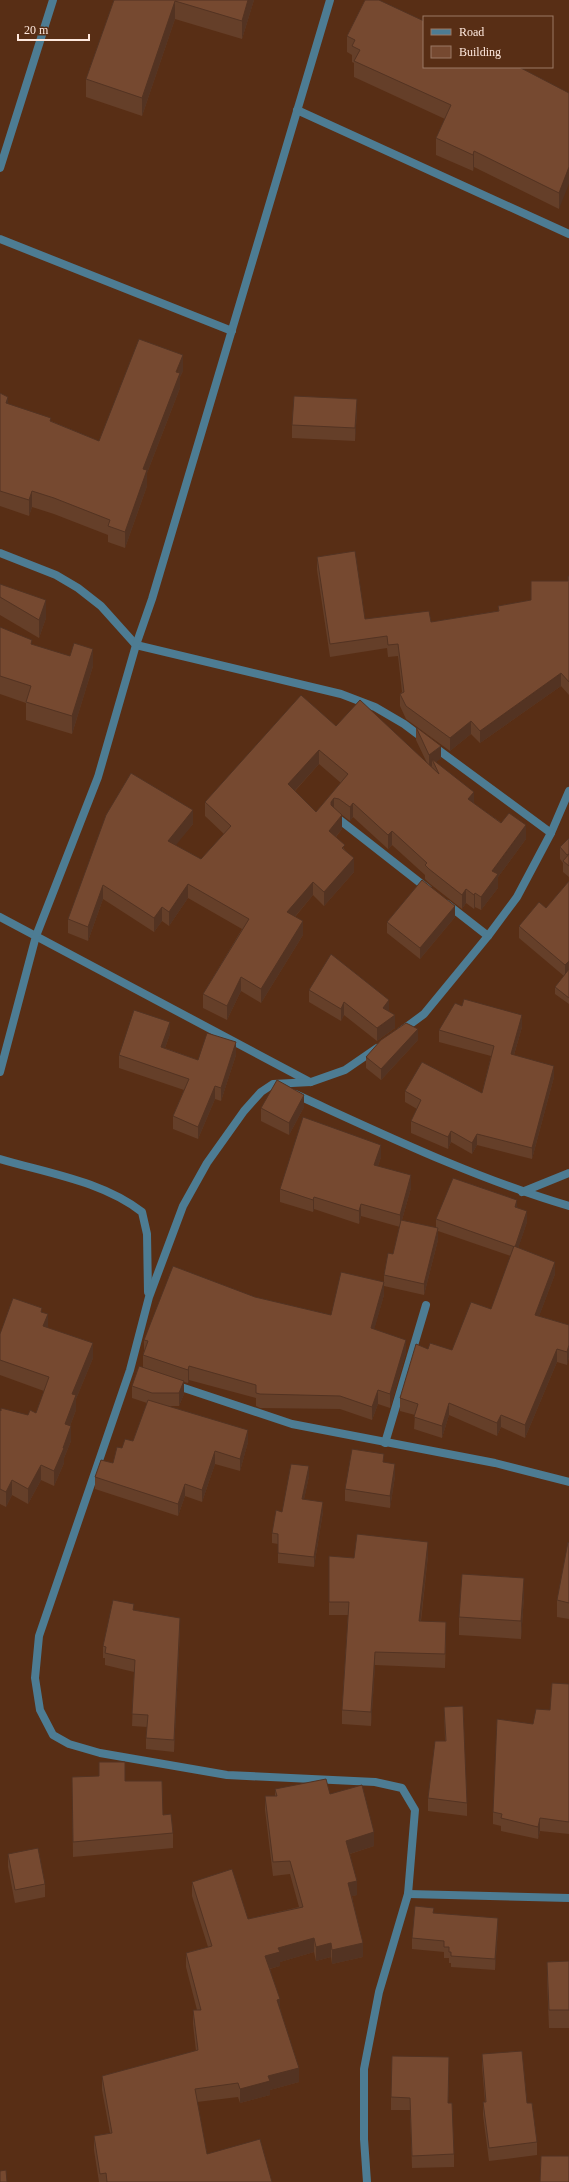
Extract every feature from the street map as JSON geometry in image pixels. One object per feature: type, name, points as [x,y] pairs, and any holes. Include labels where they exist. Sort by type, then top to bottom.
[{"type":"street","points":[[0,168],[53,0]]},
{"type":"street","points":[[0,1072],[36,936],[98,777],[136,645],[152,599],[330,0]]},
{"type":"street","points":[[297,110],[569,234]]},
{"type":"street","points":[[0,239],[232,331]]},
{"type":"street","points":[[0,553],[56,575],[78,588],[101,606],[136,645],[341,694],[375,708],[404,724],[551,833]]},
{"type":"street","points":[[394,1036],[424,1014],[488,936],[517,897],[551,833],[569,791]]},
{"type":"street","points":[[336,817],[488,936]]},
{"type":"street","points":[[0,917],[311,1082]]},
{"type":"street","points":[[367,2182],[364,2139],[364,2069],[379,1992],[408,1894],[415,1810],[402,1788],[375,1782],[227,1775],[100,1752],[69,1744],[54,1734],[40,1710],[35,1678],[39,1636],[134,1371],[149,1297],[183,1206],[204,1169],[244,1111],[261,1092],[273,1084],[311,1082],[345,1070],[382,1045]]},
{"type":"street","points":[[273,1084],[400,1142],[522,1192],[569,1206]]},
{"type":"street","points":[[0,1159],[101,1189],[128,1202],[142,1212],[147,1234],[149,1297]]},
{"type":"street","points":[[522,1192],[569,1173]]},
{"type":"street","points":[[385,1443],[426,1305]]},
{"type":"street","points":[[167,1382],[292,1424],[495,1463],[569,1482]]},
{"type":"street","points":[[408,1894],[569,1898]]},
{"type":"building","points":[[114,0],[248,0],[242,21],[175,1],[142,98],[86,79]]},
{"type":"building","points":[[365,0],[379,0],[423,21],[423,68],[521,68],[569,93],[569,167],[559,193],[474,151],[473,155],[436,138],[451,105],[354,61],[360,50],[352,46],[355,40],[347,36]]},
{"type":"building","points":[[139,339],[183,355],[176,372],[180,373],[143,469],[147,470],[125,532],[108,526],[110,520],[54,498],[32,491],[29,500],[0,491],[0,393],[8,397],[6,403],[51,418],[50,421],[99,441]]},
{"type":"building","points":[[294,396],[357,399],[355,428],[292,425]]},
{"type":"building","points":[[355,551],[365,619],[429,611],[431,622],[499,611],[498,606],[531,600],[531,581],[568,581],[569,576],[569,682],[561,673],[480,731],[471,721],[450,738],[406,706],[400,694],[404,692],[398,644],[388,645],[387,636],[330,644],[317,557]]},
{"type":"building","points":[[0,584],[46,600],[39,620],[0,597]]},
{"type":"building","points":[[0,627],[32,640],[31,644],[70,656],[74,643],[93,649],[72,716],[26,702],[31,686],[0,676]]},
{"type":"building","points":[[301,695],[336,726],[360,700],[439,774],[432,759],[474,792],[468,799],[501,823],[509,813],[526,825],[492,871],[498,874],[481,897],[475,893],[474,895],[466,889],[462,895],[429,869],[425,865],[427,863],[392,831],[388,835],[353,803],[350,807],[339,799],[334,798],[331,805],[342,815],[329,831],[345,845],[342,848],[354,858],[324,892],[313,882],[287,912],[303,921],[261,989],[241,977],[227,1006],[203,994],[249,919],[188,884],[169,912],[162,907],[154,918],[103,885],[88,927],[68,919],[106,815],[131,773],[193,810],[168,841],[201,859],[231,826],[205,802]],"holes":[[[319,750],[348,774],[316,812],[288,784]]]},
{"type":"building","points":[[416,727],[441,746],[429,755]]},
{"type":"building","points":[[569,838],[569,854],[567,855],[560,847]]},
{"type":"building","points":[[569,854],[569,866],[563,861]]},
{"type":"building","points":[[422,880],[455,906],[420,948],[387,922]]},
{"type":"building","points":[[569,881],[569,961],[565,965],[519,926],[539,902],[546,908]]},
{"type":"building","points":[[331,954],[389,1000],[383,1008],[395,1015],[377,1028],[344,1002],[341,1009],[309,990]]},
{"type":"building","points":[[569,969],[569,998],[555,987]]},
{"type":"building","points":[[464,999],[522,1015],[511,1054],[554,1066],[532,1148],[477,1134],[472,1143],[451,1131],[448,1137],[411,1121],[421,1100],[405,1091],[422,1062],[482,1093],[494,1046],[439,1030],[455,1003],[462,1006]]},
{"type":"building","points":[[134,1010],[170,1022],[161,1047],[198,1060],[207,1033],[236,1042],[221,1088],[215,1086],[198,1127],[173,1116],[189,1079],[119,1055]]},
{"type":"building","points":[[406,1023],[418,1029],[381,1069],[366,1057],[381,1040]]},
{"type":"building","points":[[277,1080],[304,1095],[289,1123],[261,1108]]},
{"type":"building","points":[[303,1117],[381,1145],[374,1165],[411,1175],[400,1215],[361,1204],[359,1211],[314,1197],[313,1200],[280,1189]]},
{"type":"building","points":[[453,1178],[517,1200],[515,1207],[527,1211],[515,1247],[436,1219]]},
{"type":"building","points":[[401,1220],[438,1228],[424,1284],[384,1275],[388,1253],[393,1254]]},
{"type":"building","points":[[514,1246],[555,1262],[535,1315],[569,1325],[569,1345],[567,1352],[557,1349],[525,1425],[501,1415],[497,1423],[449,1403],[442,1426],[414,1417],[418,1404],[400,1398],[416,1344],[428,1349],[430,1343],[452,1350],[471,1302],[491,1309]]},
{"type":"building","points":[[173,1266],[255,1297],[331,1315],[341,1272],[384,1282],[371,1328],[406,1340],[390,1394],[378,1390],[372,1407],[340,1396],[260,1394],[256,1393],[256,1385],[189,1366],[188,1370],[143,1355],[148,1341],[144,1340]]},
{"type":"building","points":[[13,1298],[42,1308],[41,1312],[48,1314],[43,1326],[93,1343],[72,1394],[76,1395],[65,1424],[71,1426],[64,1448],[54,1471],[41,1465],[28,1489],[12,1480],[6,1492],[0,1489],[0,1410],[1,1411],[1,1408],[28,1415],[30,1410],[36,1413],[49,1377],[0,1360],[0,1334]]},
{"type":"building","points":[[139,1366],[184,1381],[179,1393],[152,1393],[132,1386]]},
{"type":"building","points":[[148,1400],[248,1430],[240,1459],[215,1451],[202,1490],[185,1484],[178,1504],[95,1477],[101,1460],[113,1463],[117,1447],[122,1448],[125,1439],[133,1441]]},
{"type":"building","points":[[352,1449],[384,1454],[383,1462],[395,1464],[390,1496],[345,1489]]},
{"type":"building","points":[[291,1464],[309,1466],[302,1499],[323,1502],[314,1557],[278,1553],[278,1534],[272,1533],[276,1510],[282,1512]]},
{"type":"building","points":[[357,1534],[428,1542],[419,1621],[446,1622],[445,1654],[375,1652],[371,1712],[342,1710],[349,1602],[329,1602],[329,1556],[354,1558]]},
{"type":"building","points":[[568,1542],[569,1543],[569,1603],[557,1600]]},
{"type":"building","points":[[462,1574],[524,1578],[521,1621],[459,1617]]},
{"type":"building","points":[[113,1600],[134,1604],[133,1610],[180,1618],[174,1740],[146,1738],[148,1715],[132,1714],[135,1660],[105,1653],[106,1647],[103,1646]]},
{"type":"building","points":[[552,1683],[569,1684],[569,1822],[540,1818],[538,1827],[501,1818],[502,1814],[493,1812],[497,1719],[533,1724],[536,1709],[550,1710]]},
{"type":"building","points":[[463,1706],[467,1803],[428,1798],[435,1741],[446,1741],[444,1707]]},
{"type":"building","points":[[99,1762],[125,1762],[125,1781],[162,1781],[163,1815],[171,1814],[173,1833],[73,1842],[72,1777],[99,1776]]},
{"type":"building","points":[[326,1779],[330,1794],[362,1785],[374,1832],[346,1841],[357,1881],[348,1883],[363,1943],[332,1950],[331,1943],[316,1947],[314,1938],[278,1948],[280,1952],[265,1956],[280,1999],[277,2000],[299,2068],[268,2076],[270,2081],[240,2089],[238,2083],[195,2089],[207,2154],[260,2139],[272,2182],[107,2182],[106,2173],[100,2174],[94,2136],[112,2133],[102,2076],[198,2050],[193,2010],[201,2010],[186,1953],[212,1946],[192,1882],[232,1869],[248,1919],[303,1907],[290,1861],[273,1862],[265,1796],[277,1796],[275,1789]]},
{"type":"building","points":[[38,1848],[45,1884],[15,1890],[8,1854]]},
{"type":"building","points":[[415,1906],[434,1908],[433,1913],[498,1918],[495,1959],[451,1956],[449,1947],[444,1947],[444,1941],[412,1938]]},
{"type":"building","points":[[569,1961],[569,2010],[549,2010],[547,1962]]},
{"type":"building","points":[[522,2051],[527,2103],[532,2103],[537,2142],[489,2148],[483,2102],[486,2102],[482,2054]]},
{"type":"building","points":[[392,2056],[449,2057],[448,2103],[452,2103],[454,2154],[412,2156],[410,2098],[391,2097]]},
{"type":"building","points":[[541,2156],[569,2156],[569,2182],[540,2182]]},
{"type":"building","points":[[6,2170],[7,2182],[0,2182],[0,2171]]}]
